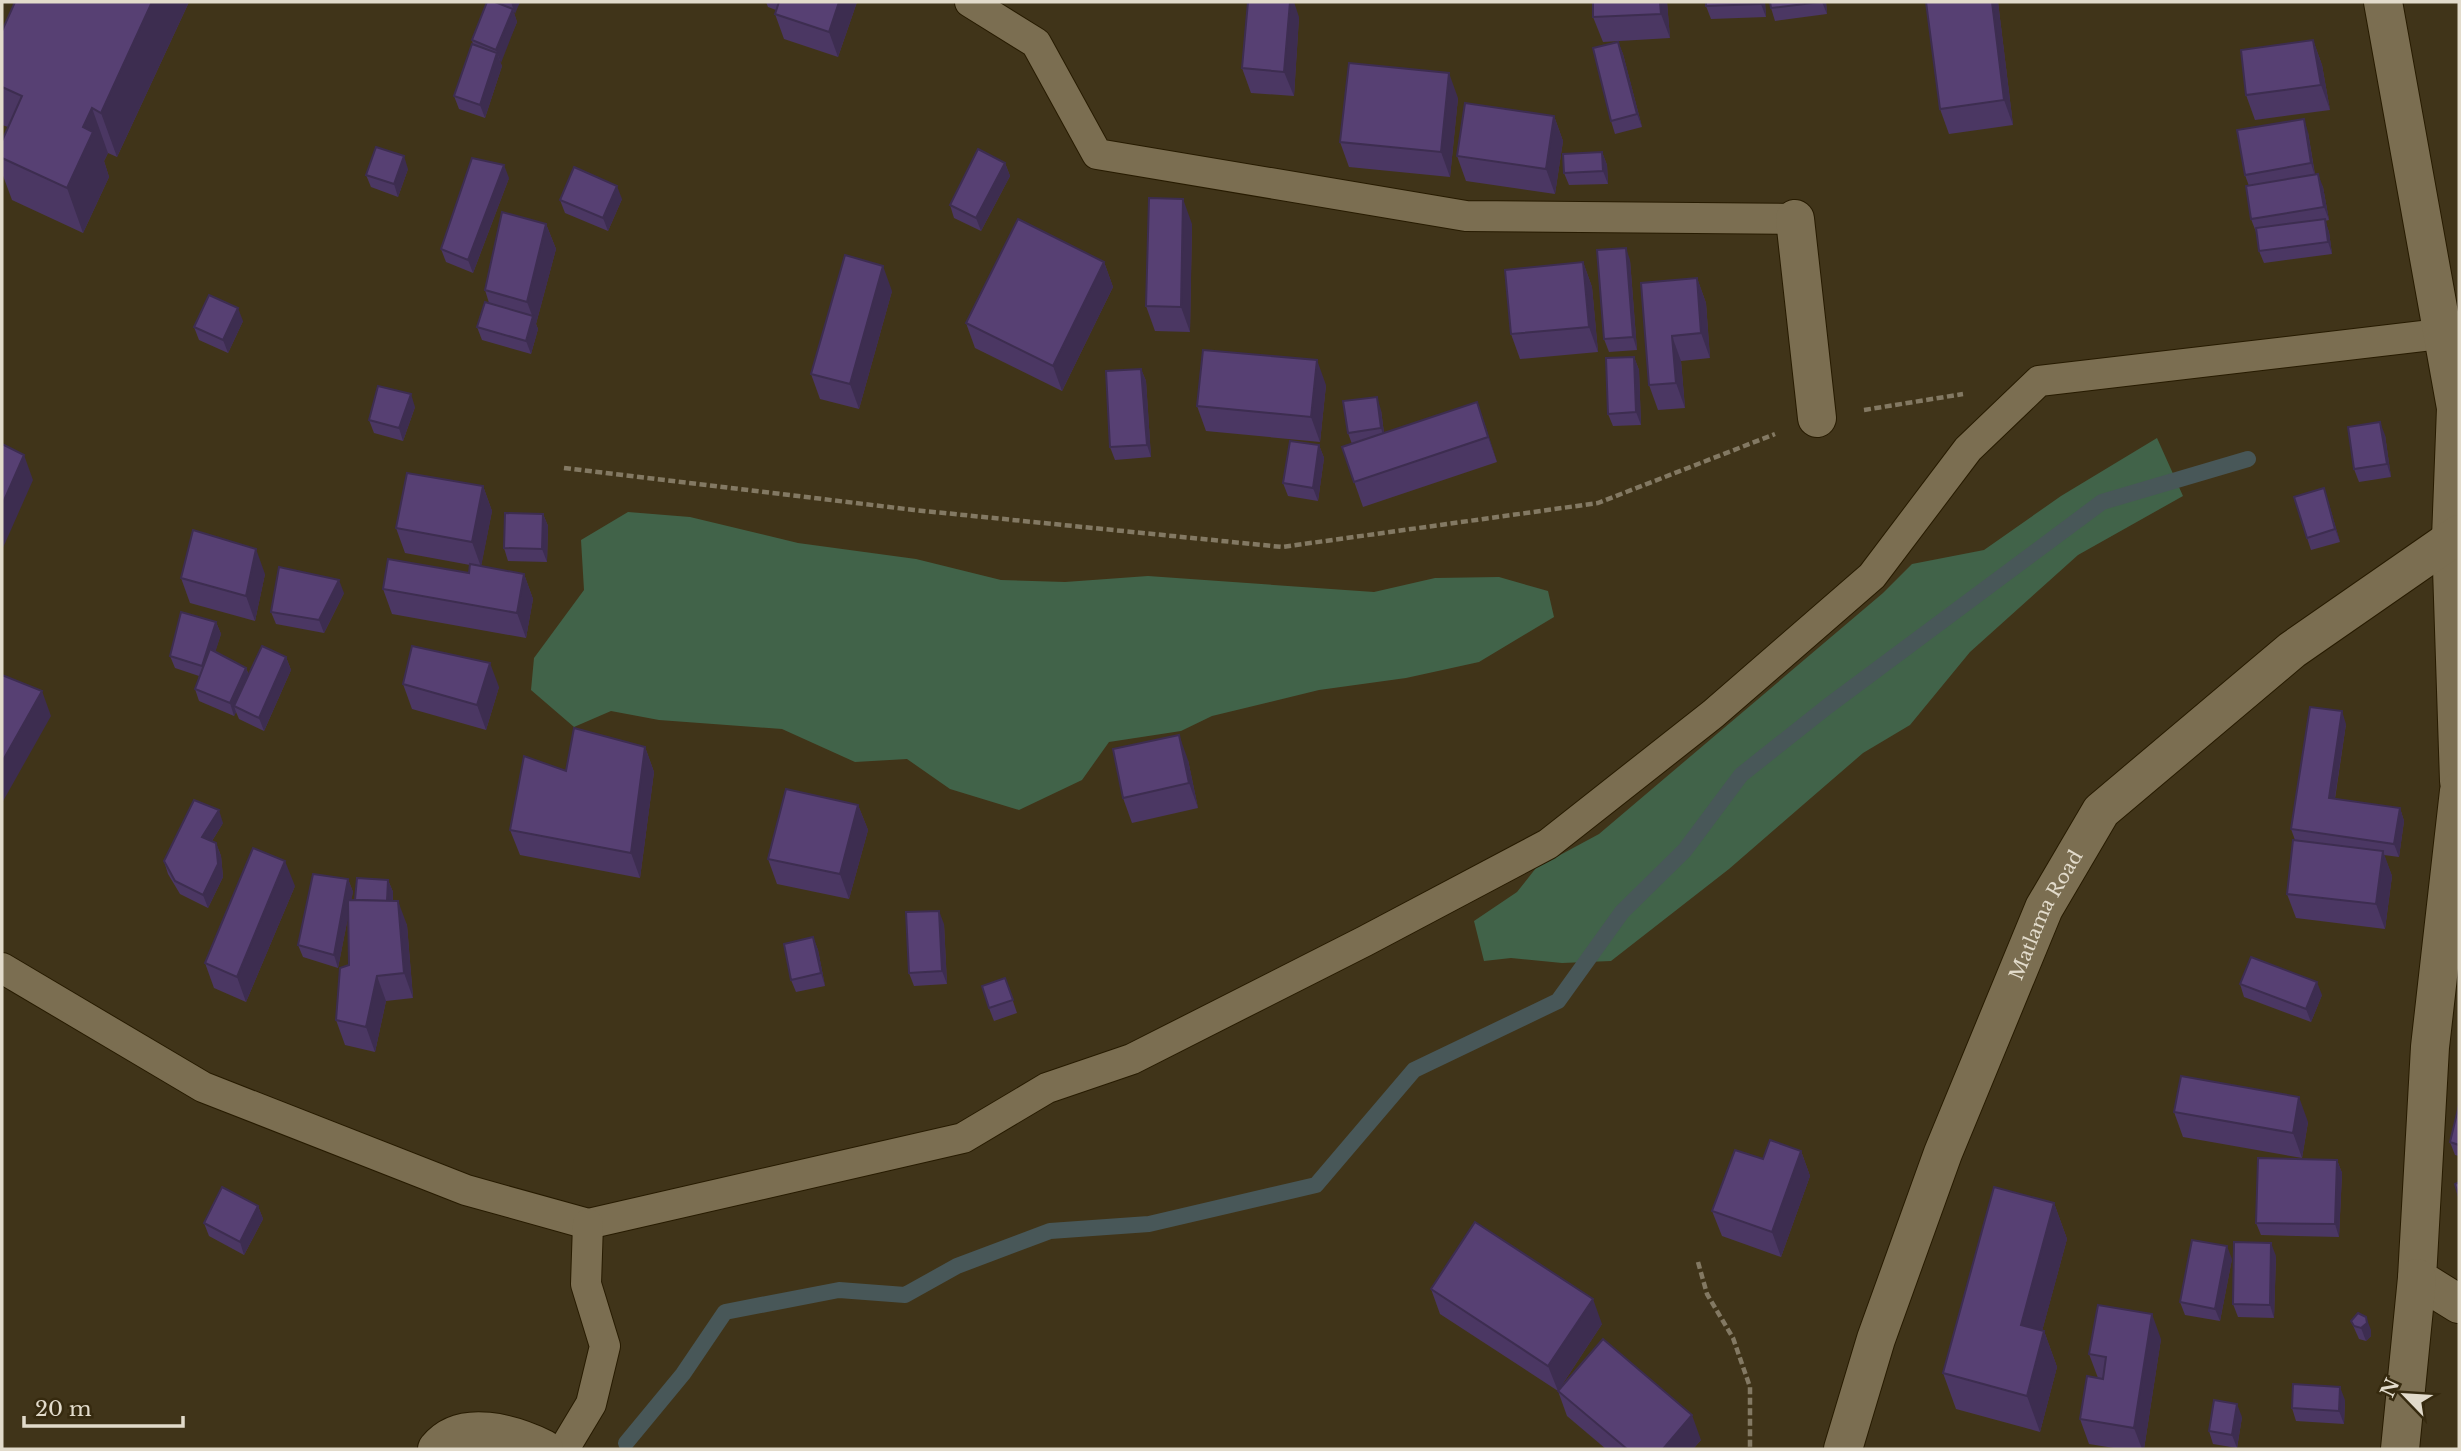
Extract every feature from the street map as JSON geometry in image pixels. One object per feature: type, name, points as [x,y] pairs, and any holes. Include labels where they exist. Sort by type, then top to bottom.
[{"type":"street","points":[[2383,2],[2440,334],[2456,408],[2459,781]]},
{"type":"street","points":[[1795,219],[1818,418]]},
{"type":"street","name":"Matlama Road","points":[[1843,1449],[1876,1339],[1943,1153],[2044,908],[2101,811],[2292,650],[2455,536]]},
{"type":"street","points":[[2400,1449],[2417,1278],[2430,1048],[2459,791]]},
{"type":"street","points":[[2417,1278],[2459,1304]]},
{"type":"street","points":[[437,1449],[445,1440],[470,1431],[526,1440],[544,1449]]},
{"type":"lane","points":[[970,2],[1036,43],[1097,153],[1466,216],[1795,219]]},
{"type":"lane","points":[[2,968],[203,1087],[466,1190],[588,1224],[963,1138],[1047,1088],[1132,1059],[1365,941],[1548,844],[1713,714],[1872,576],[1968,449],[2039,381],[2440,334]]},
{"type":"lane","points":[[564,1449],[591,1404],[605,1346],[586,1284],[588,1224]]},
{"type":"path","points":[[564,468],[914,510],[1282,547],[1598,503],[1818,418],[2039,381]]},
{"type":"path","points":[[1698,1262],[1707,1294],[1733,1338],[1750,1387],[1750,1449]]},
{"type":"green space","points":[[2157,438],[2183,496],[2078,555],[1970,652],[1910,725],[1863,753],[1729,869],[1611,961],[1562,963],[1511,958],[1484,961],[1474,921],[1517,892],[1536,868],[1599,834],[1883,593],[1912,564],[1984,550],[2061,496]]},
{"type":"green space","points":[[628,512],[690,517],[798,543],[916,559],[1001,580],[1065,582],[1148,576],[1374,592],[1435,578],[1499,577],[1548,591],[1554,617],[1479,662],[1406,678],[1319,690],[1212,716],[1181,731],[1109,742],[1082,780],[1019,810],[950,789],[907,759],[855,762],[782,729],[659,720],[611,711],[574,727],[531,690],[534,658],[584,590],[581,540]]},
{"type":"building","points":[[15,2],[152,2],[101,113],[92,108],[83,127],[93,132],[67,188],[2,158],[2,141],[22,96],[2,87],[2,31]]},
{"type":"building","points":[[487,2],[513,9],[496,50],[472,40]]},
{"type":"building","points":[[779,2],[839,2],[829,32],[775,14]]},
{"type":"building","points":[[1248,2],[1290,2],[1284,72],[1242,68]]},
{"type":"building","points":[[1593,2],[1660,2],[1661,14],[1593,17]]},
{"type":"building","points":[[1706,2],[1761,2],[1761,4],[1706,6]]},
{"type":"building","points":[[1770,2],[1821,2],[1771,8]]},
{"type":"building","points":[[1926,2],[1992,2],[2004,100],[1940,109]]},
{"type":"building","points":[[2313,40],[2321,85],[2246,95],[2241,50]]},
{"type":"building","points":[[1618,42],[1637,114],[1611,121],[1593,48]]},
{"type":"building","points":[[472,44],[497,53],[480,105],[454,96]]},
{"type":"building","points":[[1349,63],[1449,73],[1441,152],[1340,142]]},
{"type":"building","points":[[1465,103],[1554,116],[1546,169],[1457,156]]},
{"type":"building","points":[[2304,119],[2311,163],[2245,175],[2237,130]]},
{"type":"building","points":[[376,147],[404,156],[394,184],[366,175]]},
{"type":"building","points":[[978,149],[1005,163],[976,218],[950,205]]},
{"type":"building","points":[[1602,152],[1603,171],[1564,173],[1563,154]]},
{"type":"building","points":[[472,158],[504,165],[468,260],[441,249]]},
{"type":"building","points":[[574,167],[617,186],[603,218],[560,200]]},
{"type":"building","points":[[2318,174],[2324,207],[2251,219],[2246,186]]},
{"type":"building","points":[[1149,198],[1183,199],[1181,307],[1146,306]]},
{"type":"building","points":[[502,212],[546,224],[527,302],[485,290]]},
{"type":"building","points":[[1018,219],[1104,262],[1053,366],[966,323]]},
{"type":"building","points":[[2325,219],[2328,242],[2259,251],[2256,228]]},
{"type":"building","points":[[1626,248],[1633,337],[1604,339],[1597,250]]},
{"type":"building","points":[[845,255],[883,266],[850,384],[811,374]]},
{"type":"building","points":[[1583,262],[1589,327],[1511,334],[1505,270]]},
{"type":"building","points":[[1697,278],[1701,333],[1672,336],[1676,383],[1649,385],[1641,283]]},
{"type":"building","points":[[209,295],[238,308],[223,340],[194,327]]},
{"type":"building","points":[[485,302],[533,316],[526,341],[477,327]]},
{"type":"building","points":[[1203,350],[1317,360],[1311,417],[1197,406]]},
{"type":"building","points":[[1634,357],[1636,412],[1608,414],[1606,358]]},
{"type":"building","points":[[1141,369],[1147,445],[1110,447],[1106,371]]},
{"type":"building","points":[[378,386],[411,394],[399,428],[369,420]]},
{"type":"building","points":[[1377,397],[1381,428],[1348,433],[1343,401]]},
{"type":"building","points":[[1477,402],[1488,437],[1354,482],[1342,447]]},
{"type":"building","points":[[2380,422],[2387,464],[2354,469],[2348,427]]},
{"type":"building","points":[[1290,441],[1319,445],[1313,488],[1283,483]]},
{"type":"building","points":[[2,444],[24,455],[2,505]]},
{"type":"building","points":[[407,473],[483,486],[472,542],[396,528]]},
{"type":"building","points":[[2324,488],[2335,529],[2307,538],[2294,497]]},
{"type":"building","points":[[505,513],[543,514],[542,549],[504,548]]},
{"type":"building","points":[[193,530],[256,549],[246,596],[181,578]]},
{"type":"building","points":[[388,559],[469,573],[470,564],[524,574],[517,613],[383,589]]},
{"type":"building","points":[[279,567],[339,580],[319,620],[271,612]]},
{"type":"building","points":[[181,612],[216,622],[202,666],[170,656]]},
{"type":"building","points":[[262,646],[286,657],[259,718],[234,706]]},
{"type":"building","points":[[412,646],[490,663],[477,705],[403,684]]},
{"type":"building","points":[[210,649],[246,668],[230,703],[195,689]]},
{"type":"building","points":[[2,675],[42,691],[2,762]]},
{"type":"building","points":[[2310,707],[2342,711],[2329,798],[2400,808],[2394,844],[2291,829]]},
{"type":"building","points":[[574,728],[645,747],[631,853],[510,830],[524,756],[566,771]]},
{"type":"building","points":[[1179,735],[1189,783],[1123,798],[1113,749]]},
{"type":"building","points":[[786,789],[858,805],[840,874],[768,859]]},
{"type":"building","points":[[194,800],[219,810],[202,837],[216,843],[218,864],[203,895],[175,881],[164,861]]},
{"type":"building","points":[[2293,840],[2383,851],[2376,904],[2287,894]]},
{"type":"building","points":[[253,848],[285,861],[237,977],[205,963]]},
{"type":"building","points":[[313,874],[348,879],[334,955],[298,945]]},
{"type":"building","points":[[357,878],[388,880],[387,901],[355,900]]},
{"type":"building","points":[[348,900],[398,901],[404,973],[377,976],[366,1027],[336,1020],[340,968],[349,965]]},
{"type":"building","points":[[939,911],[942,971],[909,973],[906,912]]},
{"type":"building","points":[[813,937],[821,973],[791,980],[784,944]]},
{"type":"building","points":[[2251,957],[2317,982],[2306,1009],[2240,984]]},
{"type":"building","points":[[1005,978],[1013,1000],[989,1008],[982,986]]},
{"type":"building","points":[[2181,1076],[2299,1097],[2293,1133],[2174,1112]]},
{"type":"building","points":[[2459,1105],[2459,1145],[2450,1142]]},
{"type":"building","points":[[1770,1140],[1801,1151],[1772,1232],[1712,1211],[1735,1150],[1763,1159]]},
{"type":"building","points":[[2258,1158],[2337,1160],[2335,1224],[2256,1223]]},
{"type":"building","points":[[222,1187],[258,1206],[240,1242],[204,1223]]},
{"type":"building","points":[[1994,1187],[2054,1203],[2021,1325],[2044,1331],[2027,1396],[1943,1373]]},
{"type":"building","points":[[1475,1222],[1593,1299],[1548,1366],[1431,1289]]},
{"type":"building","points":[[2192,1240],[2227,1246],[2215,1309],[2180,1302]]},
{"type":"building","points":[[2234,1242],[2271,1243],[2270,1305],[2233,1304]]},
{"type":"building","points":[[2098,1305],[2152,1314],[2134,1428],[2080,1419],[2087,1376],[2103,1379],[2106,1357],[2089,1354]]},
{"type":"building","points":[[2358,1313],[2366,1317],[2367,1323],[2361,1328],[2354,1326],[2351,1321]]},
{"type":"building","points":[[1603,1339],[1692,1415],[1663,1449],[1627,1449],[1558,1391]]},
{"type":"building","points":[[2293,1384],[2340,1387],[2339,1411],[2292,1408]]},
{"type":"building","points":[[2214,1400],[2237,1404],[2232,1435],[2209,1431]]},
{"type":"waterway","points":[[626,1443],[683,1374],[725,1312],[839,1290],[905,1295],[957,1266],[1050,1231],[1149,1224],[1316,1185],[1414,1070],[1558,1001],[1622,912],[1685,850],[1741,775],[1828,706],[2102,502],[2248,459]]}]
